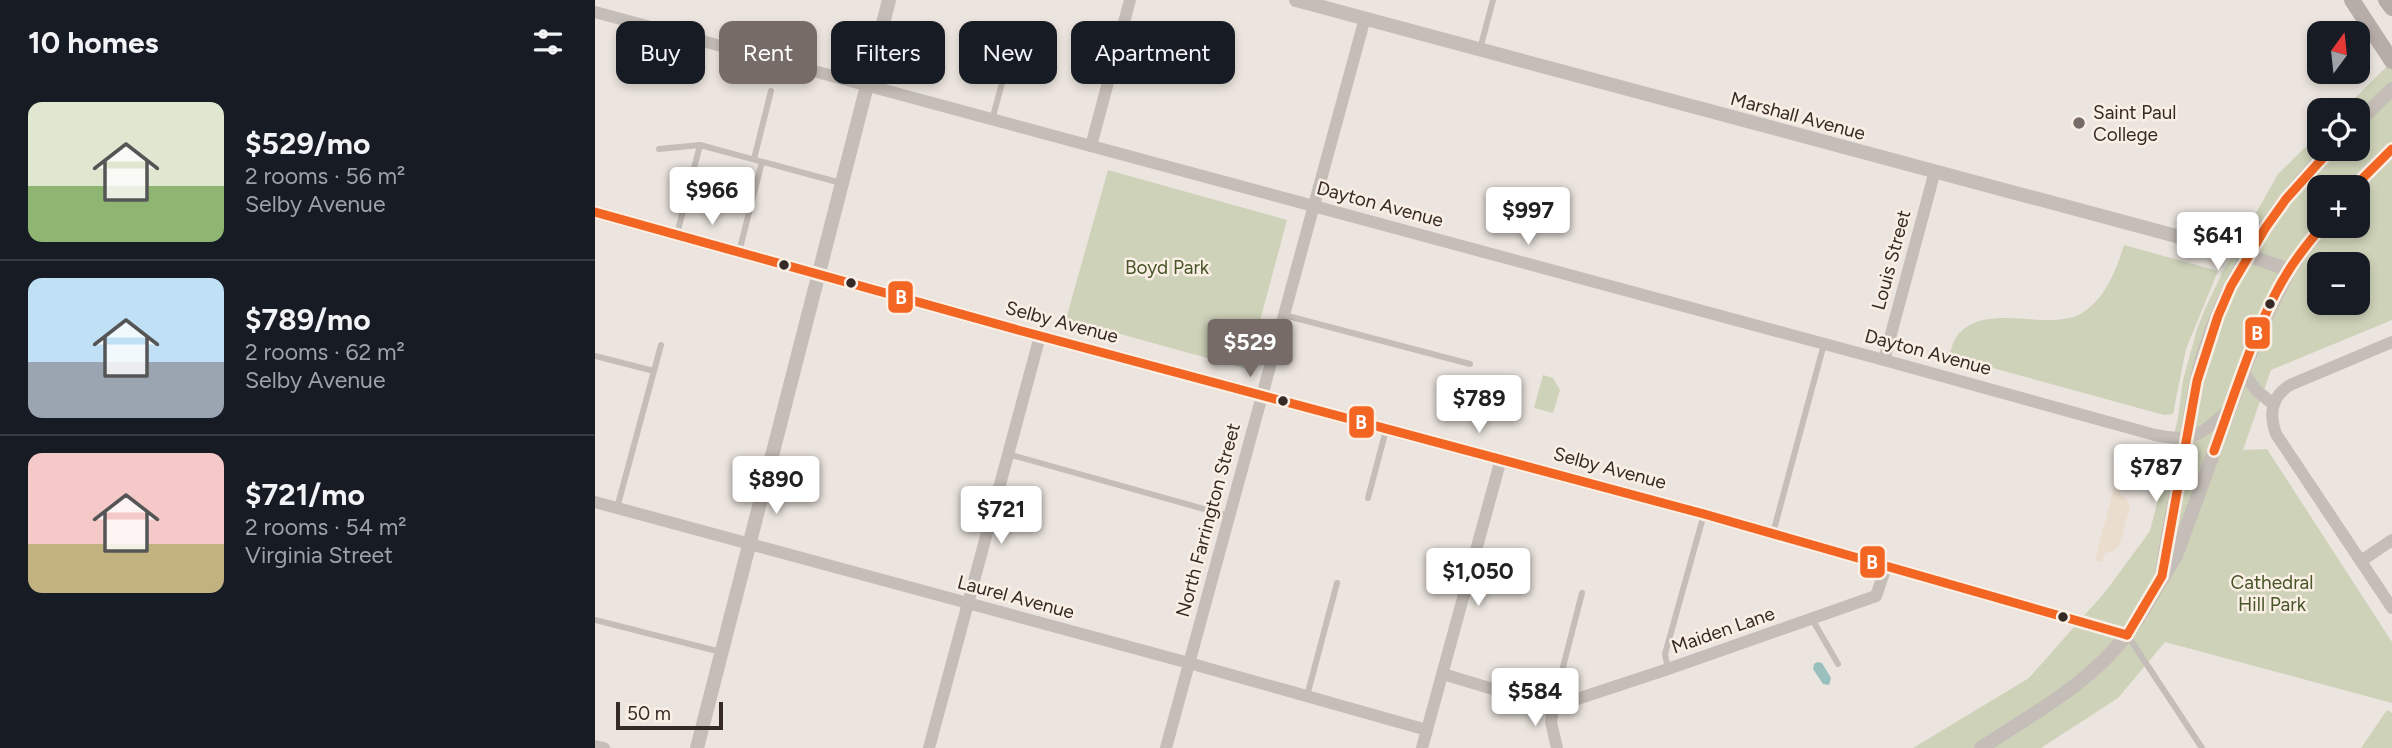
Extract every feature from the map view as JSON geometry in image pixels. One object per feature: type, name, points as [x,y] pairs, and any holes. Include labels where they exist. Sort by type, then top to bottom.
[{"type":"main road","points":[[2352,0],[2392,61]]},
{"type":"main road","points":[[2386,0],[2392,8]]},
{"type":"street","points":[[697,748],[889,0]]},
{"type":"street","points":[[1091,146],[1130,0]]},
{"type":"street","name":"Marshall Avenue","points":[[1296,0],[2247,255],[2289,270]]},
{"type":"street","name":"Dayton Avenue","points":[[595,12],[2153,435],[2167,438],[2186,437]]},
{"type":"street","name":"North Farrington Street","points":[[1166,748],[1365,18]]},
{"type":"street","points":[[2370,110],[2392,89]]},
{"type":"street","points":[[2366,175],[2392,149]]},
{"type":"street","points":[[2162,576],[2203,356],[2221,307],[2247,255],[2288,195],[2320,161]]},
{"type":"street","name":"Louis Street","points":[[1884,360],[1935,171]]},
{"type":"street","name":"Selby Avenue","points":[[595,212],[1040,336],[1704,514],[2127,635]]},
{"type":"street","points":[[1981,748],[2055,701],[2095,669],[2127,635],[2176,556],[2263,323],[2289,270],[2313,238]]},
{"type":"street","points":[[929,748],[1040,336]]},
{"type":"street","points":[[2392,342],[2290,385],[2277,395],[2272,415],[2276,434],[2392,608]]},
{"type":"street","points":[[2243,372],[2256,390],[2273,404]]},
{"type":"street","points":[[2186,437],[2202,433],[2229,409]]},
{"type":"street","points":[[1422,748],[1501,459]]},
{"type":"street","name":"Laurel Avenue","points":[[595,502],[1427,730]]},
{"type":"street","points":[[2361,561],[2392,540]]},
{"type":"street","name":"Maiden Lane","points":[[1553,706],[1877,596],[1886,567]]},
{"type":"street","points":[[1443,674],[1553,706],[1551,722],[1557,748]]},
{"type":"street","points":[[595,746],[604,748]]},
{"type":"lane","points":[[1480,49],[1493,0]]},
{"type":"lane","points":[[992,120],[1002,84]]},
{"type":"lane","points":[[754,159],[771,91]]},
{"type":"lane","points":[[659,149],[700,145],[842,183]]},
{"type":"lane","points":[[677,236],[700,145]]},
{"type":"lane","points":[[739,252],[762,162]]},
{"type":"lane","points":[[1284,315],[1470,363]]},
{"type":"lane","points":[[1772,535],[1824,344]]},
{"type":"lane","points":[[617,508],[661,345]]},
{"type":"lane","points":[[595,356],[654,372]]},
{"type":"lane","points":[[1368,498],[1386,428]]},
{"type":"lane","points":[[1008,454],[1229,516]]},
{"type":"lane","points":[[1668,669],[1665,654],[1704,514]]},
{"type":"lane","points":[[1307,696],[1337,583]]},
{"type":"lane","points":[[1553,706],[1582,593]]},
{"type":"lane","points":[[1812,619],[1838,664]]},
{"type":"lane","points":[[595,620],[722,653]]},
{"type":"lane","points":[[2127,635],[2202,748]]},
{"type":"green space","name":"Cathedral Hill Park","points":[[2392,61],[2392,320],[2271,370],[2243,450],[2267,449],[2392,642],[2392,703],[2165,642],[2118,698],[2041,748],[1913,748],[2029,678],[2106,591],[2150,531],[2197,329],[2222,273],[2278,174],[2307,146],[2307,161],[2370,161],[2370,98],[2355,98]]},
{"type":"green space","name":"Boyd Park","points":[[1108,170],[1287,220],[1247,369],[1066,319]]},
{"type":"green space","points":[[2124,245],[2218,271],[2186,349],[2173,414],[2164,415],[1949,356],[1957,336],[1969,325],[1984,320],[2052,320],[2082,313],[2098,300],[2104,291],[2114,274]]},
{"type":"green space","points":[[1543,375],[1553,378],[1560,390],[1553,413],[1534,408]]},
{"type":"green space","points":[[2387,710],[2392,713],[2392,748],[2361,748]]},
{"type":"shaded area","points":[[2115,484],[2121,486],[2120,494],[2130,506],[2119,547],[2105,553],[2102,562],[2095,560]]},
{"type":"water","points":[[1817,662],[1822,663],[1831,678],[1829,685],[1823,684],[1813,669]]},
{"type":"transit line","name":"B","points":[[2366,175],[2392,149]]},
{"type":"transit line","name":"B","points":[[2127,635],[2162,576],[2197,381],[2218,316],[2231,286],[2266,227],[2286,199],[2320,161]]},
{"type":"transit line","name":"B","points":[[595,212],[1018,330],[1704,514],[2127,635]]},
{"type":"transit line","name":"B","points":[[2214,451],[2267,311],[2289,270],[2313,238]]},
{"type":"place","name":"Saint Paul College","points":[[2079,123]]}]
